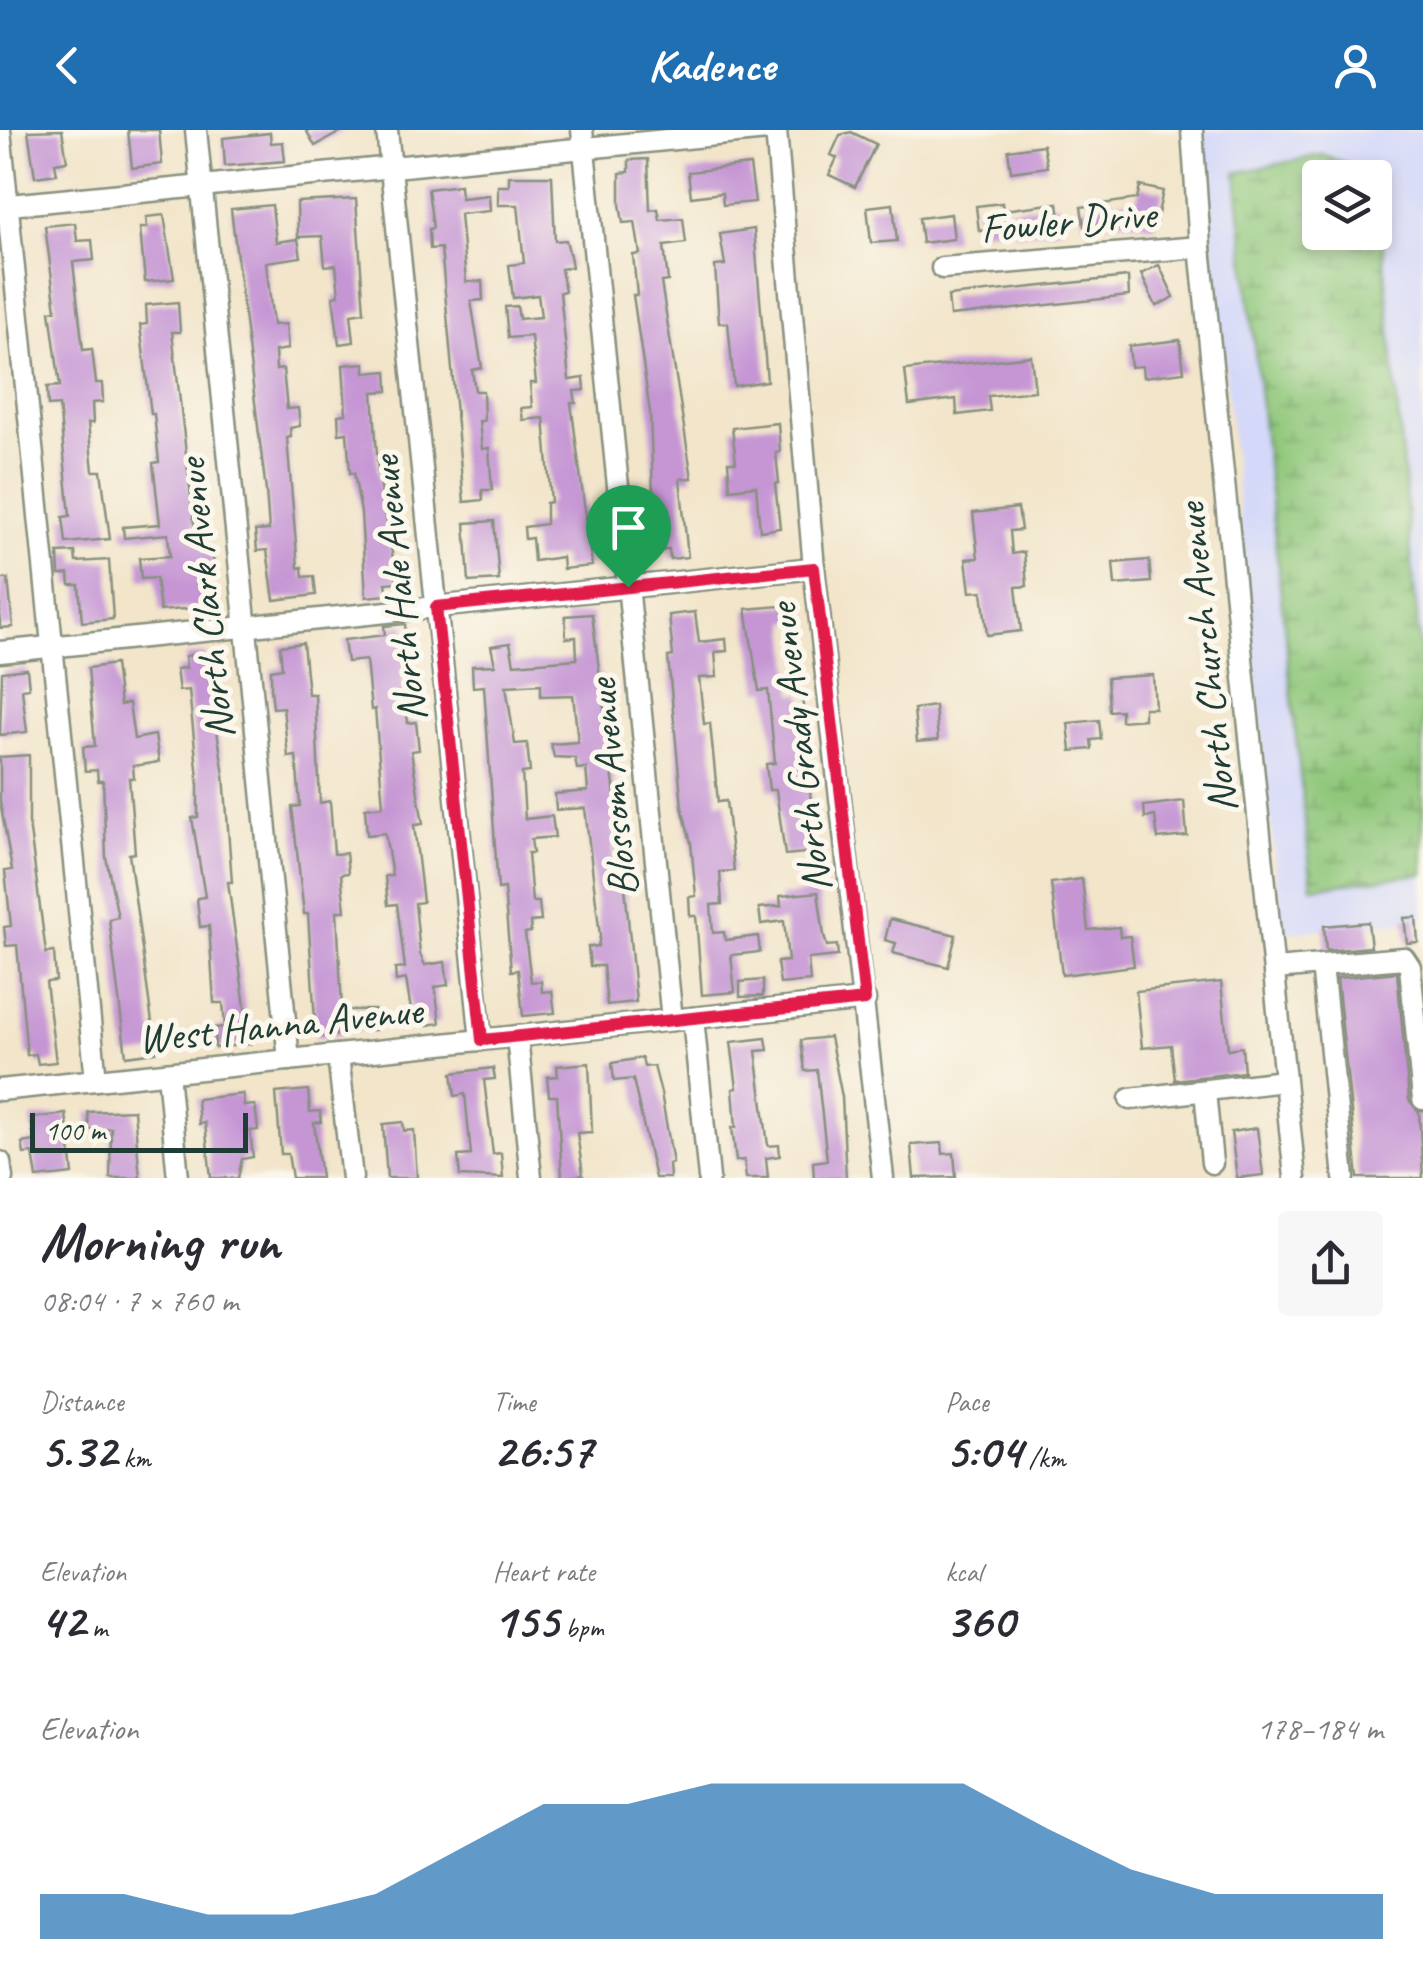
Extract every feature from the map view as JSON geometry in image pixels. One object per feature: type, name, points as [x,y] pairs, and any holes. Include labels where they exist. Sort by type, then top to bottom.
[{"type":"street","points":[[0,130],[4,205],[96,1080]]},
{"type":"street","name":"North Clark Avenue","points":[[196,130],[289,1060]]},
{"type":"street","name":"North Hale Avenue","points":[[387,130],[482,1040]]},
{"type":"street","points":[[4,205],[390,166],[583,139],[693,137],[767,130]]},
{"type":"street","name":"North Grady Avenue","points":[[776,130],[814,568],[883,1178]]},
{"type":"street","name":"North Church Avenue","points":[[1192,130],[1200,247],[1295,1178]]},
{"type":"street","name":"Blossom Avenue","points":[[583,139],[628,587],[682,1019],[709,1178]]},
{"type":"street","name":"Fowler Drive","points":[[942,268],[1200,247]]},
{"type":"street","points":[[0,652],[814,568]]},
{"type":"street","points":[[1275,969],[1404,958],[1410,967],[1423,1099]]},
{"type":"street","points":[[1322,964],[1344,1178]]},
{"type":"street","name":"West Hanna Avenue","points":[[0,1090],[865,1000]]},
{"type":"street","points":[[517,1036],[531,1178]]},
{"type":"street","points":[[338,1055],[352,1178]]},
{"type":"street","points":[[168,1073],[178,1178]]},
{"type":"street","points":[[1130,1098],[1284,1081]]},
{"type":"street","points":[[1205,1091],[1212,1163]]},
{"type":"street","points":[[0,1162],[2,1178]]},
{"type":"shaded area","points":[[1201,130],[1423,130],[1423,683],[1383,250],[1392,250],[1392,160],[1335,160],[1321,155],[1236,174],[1312,886],[1423,874],[1423,920],[1282,933]]},
{"type":"green space","points":[[1321,155],[1335,160],[1302,160],[1302,250],[1383,250],[1423,683],[1423,874],[1312,887],[1236,173]]},
{"type":"building","points":[[62,130],[67,161],[55,163],[57,174],[35,177],[28,131]]},
{"type":"building","points":[[128,130],[159,130],[162,164],[132,168]]},
{"type":"building","points":[[306,130],[344,130],[315,146]]},
{"type":"building","points":[[851,132],[876,144],[855,187],[829,175],[837,158],[831,155],[840,135]]},
{"type":"building","points":[[270,133],[271,143],[283,142],[285,161],[225,166],[223,138]]},
{"type":"building","points":[[1043,145],[1047,167],[1011,172],[1008,150]]},
{"type":"building","points":[[648,159],[650,210],[658,209],[660,220],[683,218],[686,243],[664,246],[668,281],[661,282],[692,478],[680,479],[688,557],[670,559],[669,549],[659,551],[654,521],[650,412],[633,295],[637,295],[633,255],[640,254],[635,222],[623,223],[620,204],[620,173],[629,172],[629,160]]},
{"type":"building","points":[[750,165],[755,202],[723,205],[722,193],[691,197],[688,172]]},
{"type":"building","points":[[509,176],[552,176],[555,241],[566,240],[570,256],[572,267],[561,269],[565,291],[560,292],[569,380],[584,378],[585,390],[574,391],[576,403],[571,403],[592,566],[563,569],[562,557],[534,561],[532,538],[525,539],[524,527],[546,524],[546,503],[551,502],[544,418],[523,420],[521,408],[532,407],[530,383],[536,383],[531,336],[508,338],[505,307],[517,306],[519,319],[541,317],[538,295],[513,298],[509,265],[524,263],[518,205],[498,205],[498,186],[509,186]]},
{"type":"building","points":[[460,185],[461,198],[489,195],[490,211],[460,214],[466,282],[482,281],[483,300],[471,301],[482,368],[472,370],[475,391],[483,391],[484,421],[479,421],[482,449],[489,448],[492,490],[482,490],[483,500],[464,502],[441,248],[430,249],[429,229],[433,228],[428,189]]},
{"type":"building","points":[[1140,186],[1163,191],[1155,227],[1124,220],[1084,226],[1081,207],[1137,199]]},
{"type":"building","points":[[356,199],[364,312],[351,314],[354,342],[339,344],[333,296],[339,295],[336,265],[325,266],[322,236],[298,237],[297,202]]},
{"type":"building","points":[[1002,203],[1003,210],[1058,203],[1061,228],[1015,234],[1014,227],[979,231],[976,206]]},
{"type":"building","points":[[893,204],[897,241],[871,243],[867,207]]},
{"type":"building","points":[[272,205],[276,242],[298,239],[301,257],[266,262],[273,325],[286,324],[288,349],[275,351],[276,370],[283,369],[287,409],[298,408],[300,426],[290,428],[291,437],[287,438],[298,568],[302,567],[303,577],[314,576],[316,595],[274,600],[267,550],[257,551],[255,531],[269,530],[231,209]]},
{"type":"building","points":[[951,214],[954,239],[922,243],[919,218]]},
{"type":"building","points":[[164,215],[174,279],[145,282],[140,228],[147,228],[146,217]]},
{"type":"building","points":[[75,223],[77,241],[92,240],[94,260],[73,262],[83,350],[92,349],[96,383],[102,383],[103,402],[92,403],[93,423],[88,423],[93,471],[101,471],[110,539],[66,543],[63,517],[70,516],[59,405],[48,406],[47,387],[60,386],[50,311],[56,310],[45,226]]},
{"type":"building","points":[[754,229],[767,381],[734,386],[728,323],[719,323],[715,266],[725,265],[720,234]]},
{"type":"building","points":[[1159,265],[1174,297],[1156,306],[1141,274]]},
{"type":"building","points":[[1128,277],[1129,296],[950,316],[948,296]]},
{"type":"building","points":[[178,302],[180,332],[172,332],[196,540],[201,539],[202,549],[212,548],[214,568],[205,569],[209,607],[160,611],[156,578],[141,579],[139,558],[170,556],[168,534],[124,538],[123,527],[160,524],[153,463],[159,462],[140,325],[147,324],[146,305]]},
{"type":"building","points":[[1180,340],[1184,372],[1143,377],[1142,366],[1131,367],[1129,346]]},
{"type":"building","points":[[1031,356],[1035,391],[988,396],[990,411],[957,415],[956,399],[909,405],[905,370]]},
{"type":"building","points":[[365,363],[365,373],[387,371],[388,391],[373,392],[378,471],[397,582],[386,583],[388,595],[366,597],[361,513],[354,473],[350,473],[347,433],[339,434],[338,415],[346,414],[343,365]]},
{"type":"building","points":[[778,423],[779,483],[775,484],[780,528],[760,531],[756,486],[730,489],[728,462],[736,462],[732,428]]},
{"type":"building","points":[[1018,508],[1021,530],[1010,531],[1012,554],[1024,552],[1027,586],[1016,587],[1021,631],[987,635],[982,591],[970,592],[966,559],[978,558],[973,513]]},
{"type":"building","points":[[494,521],[499,580],[469,582],[465,523]]},
{"type":"building","points":[[75,552],[76,562],[109,560],[113,619],[82,622],[79,585],[70,585],[69,574],[59,575],[58,553]]},
{"type":"building","points":[[1149,560],[1151,582],[1115,585],[1113,563]]},
{"type":"building","points":[[0,579],[8,579],[13,627],[0,628]]},
{"type":"building","points":[[792,605],[794,621],[787,622],[793,694],[802,694],[815,852],[785,855],[776,790],[769,790],[766,764],[775,763],[768,690],[759,691],[746,609]]},
{"type":"building","points":[[695,612],[699,642],[726,639],[727,651],[715,652],[717,677],[699,678],[704,724],[710,723],[718,802],[726,801],[734,871],[720,872],[722,904],[711,905],[713,933],[724,932],[725,940],[758,936],[760,952],[731,955],[735,992],[702,995],[696,916],[690,916],[689,897],[696,896],[691,843],[682,807],[668,657],[673,656],[669,615]]},
{"type":"building","points":[[592,614],[616,803],[613,867],[623,866],[636,1002],[607,1005],[603,966],[590,966],[588,947],[598,946],[600,936],[585,808],[556,810],[555,794],[588,791],[586,768],[577,769],[575,758],[554,757],[551,744],[578,742],[573,695],[541,696],[541,684],[506,686],[515,744],[527,743],[530,772],[522,773],[525,819],[552,816],[555,837],[531,839],[533,853],[528,853],[532,902],[539,902],[541,921],[530,922],[531,932],[525,933],[531,982],[541,981],[542,992],[552,991],[555,1013],[523,1016],[518,970],[511,971],[504,888],[498,889],[484,686],[473,687],[472,666],[495,665],[491,646],[510,643],[514,664],[577,659],[576,637],[566,638],[565,616]]},
{"type":"building","points":[[405,624],[409,667],[402,668],[408,723],[416,722],[419,750],[411,751],[423,824],[414,825],[423,902],[415,903],[420,954],[425,965],[445,962],[448,985],[435,987],[440,1023],[427,1025],[425,1015],[412,1017],[406,979],[396,981],[395,969],[405,968],[397,904],[388,905],[385,876],[392,876],[385,833],[367,835],[365,808],[383,806],[375,709],[371,710],[366,660],[347,662],[344,640],[385,635],[384,626]]},
{"type":"building","points":[[303,643],[308,694],[315,694],[320,803],[330,801],[334,854],[346,853],[348,873],[341,874],[345,911],[337,911],[342,1010],[375,1010],[375,1030],[345,1030],[345,1034],[316,1037],[308,914],[304,914],[292,807],[300,806],[296,756],[288,757],[283,707],[273,708],[271,688],[271,670],[282,668],[280,646]]},
{"type":"building","points":[[205,654],[224,775],[232,882],[228,882],[250,1044],[215,1048],[214,1028],[225,1027],[223,1003],[214,1003],[209,926],[200,927],[197,898],[205,897],[192,818],[198,817],[198,778],[189,690],[179,691],[176,669],[186,668],[185,656]]},
{"type":"building","points":[[115,664],[120,705],[129,703],[134,739],[155,735],[159,762],[133,766],[134,778],[129,778],[135,853],[129,854],[156,1052],[126,1056],[109,919],[118,917],[106,857],[103,781],[98,781],[97,770],[85,771],[83,747],[95,746],[88,668]]},
{"type":"building","points":[[27,669],[29,688],[22,689],[27,732],[0,735],[2,672]]},
{"type":"building","points":[[1153,675],[1155,708],[1144,708],[1144,719],[1121,721],[1121,710],[1109,711],[1107,678]]},
{"type":"building","points":[[935,706],[938,740],[917,742],[914,709]]},
{"type":"building","points":[[1099,720],[1101,739],[1091,740],[1092,749],[1071,751],[1068,723]]},
{"type":"building","points":[[29,755],[29,823],[46,953],[54,952],[56,981],[46,982],[56,1062],[38,1064],[36,1054],[27,1055],[17,945],[6,946],[4,927],[11,926],[5,871],[12,870],[0,801],[0,757]]},
{"type":"building","points":[[1184,801],[1187,836],[1158,839],[1155,816],[1145,818],[1144,806]]},
{"type":"building","points":[[1082,879],[1088,930],[1119,927],[1120,937],[1130,936],[1134,966],[1062,975],[1051,883]]},
{"type":"building","points":[[818,892],[827,946],[837,945],[838,956],[808,959],[810,981],[780,984],[777,962],[788,961],[784,921],[761,924],[759,908],[781,906],[780,896]]},
{"type":"building","points":[[1416,917],[1418,942],[1407,943],[1404,918]]},
{"type":"building","points":[[890,919],[956,935],[948,967],[893,953],[896,943],[885,940]]},
{"type":"building","points":[[1368,922],[1371,947],[1326,951],[1324,926]]},
{"type":"building","points":[[1397,972],[1409,1100],[1419,1112],[1423,1178],[1358,1178],[1337,978]]},
{"type":"building","points":[[763,980],[763,996],[740,997],[740,982]]},
{"type":"building","points":[[1221,982],[1228,1049],[1242,1047],[1244,1072],[1175,1080],[1171,1045],[1142,1048],[1136,991]]},
{"type":"building","points":[[830,1037],[842,1097],[846,1178],[814,1178],[813,1162],[827,1160],[817,1070],[805,1071],[801,1040]]},
{"type":"building","points":[[766,1038],[768,1050],[756,1051],[768,1146],[779,1145],[780,1156],[766,1158],[768,1178],[746,1178],[744,1160],[736,1161],[732,1127],[736,1127],[733,1089],[737,1088],[731,1042]]},
{"type":"building","points":[[642,1058],[644,1067],[654,1066],[661,1093],[673,1163],[669,1164],[670,1178],[655,1178],[633,1079],[614,1081],[612,1063]]},
{"type":"building","points":[[589,1063],[592,1132],[577,1133],[583,1175],[562,1178],[557,1096],[549,1096],[547,1077],[558,1076],[557,1066]]},
{"type":"building","points":[[493,1068],[495,1079],[484,1080],[493,1154],[501,1153],[503,1178],[460,1176],[458,1156],[471,1155],[465,1094],[455,1096],[452,1073]]},
{"type":"building","points":[[308,1090],[310,1112],[320,1111],[321,1122],[314,1123],[321,1178],[292,1178],[288,1154],[281,1154],[276,1093]]},
{"type":"building","points":[[243,1094],[244,1106],[255,1105],[258,1130],[250,1131],[253,1157],[242,1159],[238,1178],[211,1178],[205,1123],[199,1124],[197,1099]]},
{"type":"building","points":[[134,1110],[140,1178],[110,1178],[111,1128],[89,1130],[88,1112]]},
{"type":"building","points":[[66,1114],[73,1174],[37,1178],[33,1153],[24,1154],[22,1143],[34,1141],[31,1118]]},
{"type":"building","points":[[403,1122],[404,1131],[414,1130],[417,1178],[387,1178],[383,1124]]},
{"type":"building","points":[[1257,1128],[1263,1175],[1237,1178],[1231,1132]]},
{"type":"building","points":[[942,1143],[943,1154],[954,1153],[956,1177],[914,1178],[911,1145]]},
{"type":"route","points":[[814,568],[865,1000],[482,1040],[436,607],[628,587],[814,568]]}]
